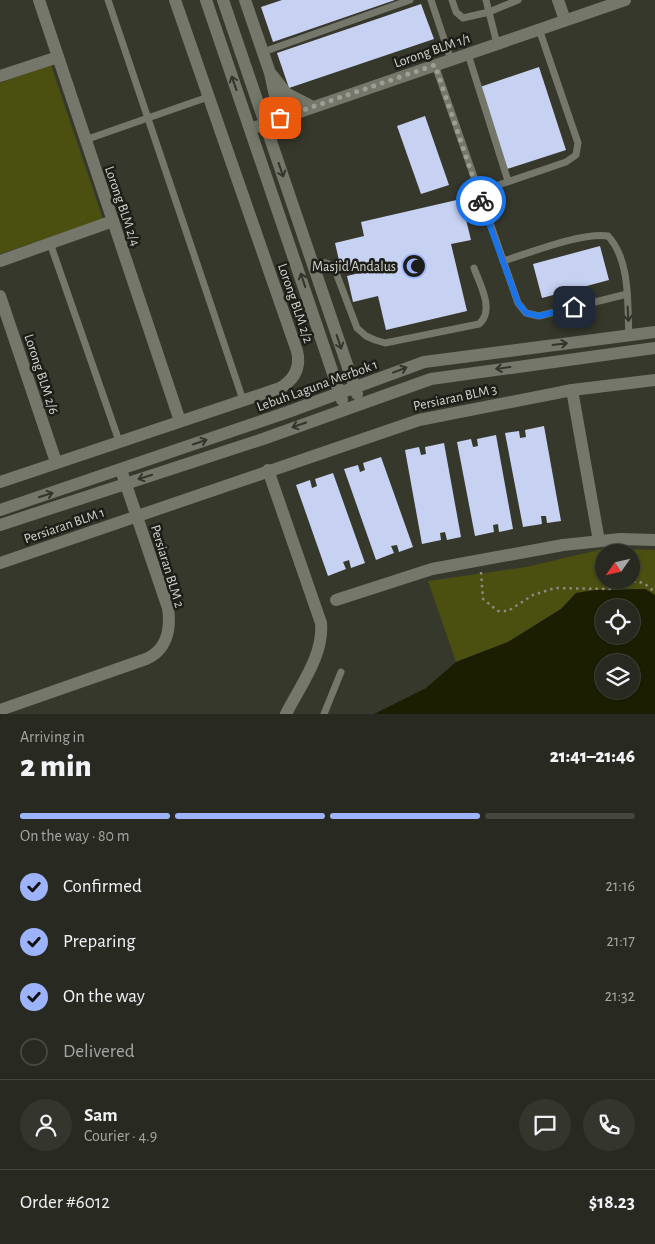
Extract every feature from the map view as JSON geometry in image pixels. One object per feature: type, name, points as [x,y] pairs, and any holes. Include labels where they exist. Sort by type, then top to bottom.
[{"type":"street","name":"Lorong BLM 2/4","points":[[38,0],[180,421]]},
{"type":"street","name":"Lorong BLM 2/2","points":[[0,482],[287,384],[296,373],[299,359],[176,0]]},
{"type":"street","points":[[206,0],[345,409]]},
{"type":"street","points":[[223,0],[360,404]]},
{"type":"street","points":[[245,0],[270,73],[280,118]]},
{"type":"street","points":[[558,0],[565,20]]},
{"type":"street","name":"Lorong BLM 1/1","points":[[250,129],[565,20],[595,5],[625,0]]},
{"type":"street","points":[[0,76],[58,57]]},
{"type":"street","points":[[270,73],[286,93],[313,107]]},
{"type":"street","points":[[0,261],[113,221]]},
{"type":"street","name":"Lorong BLM 2/6","points":[[0,296],[56,462]]},
{"type":"street","name":"Lebuh Laguna Merbok 1","points":[[0,510],[121,470],[424,362],[655,332]]},
{"type":"street","points":[[0,525],[442,376],[655,348]]},
{"type":"street","name":"Persiaran BLM 3","points":[[137,516],[419,420],[572,390],[655,380]]},
{"type":"street","points":[[572,390],[598,541]]},
{"type":"street","name":"Persiaran BLM 2","points":[[0,710],[154,656],[164,644],[168,628],[168,608],[121,470]]},
{"type":"street","points":[[268,470],[321,623],[322,632],[318,653],[286,714]]},
{"type":"street","name":"Persiaran BLM 1","points":[[0,563],[137,516]]},
{"type":"street","points":[[336,600],[432,570],[598,541],[620,539],[655,540]]},
{"type":"lane","points":[[108,0],[243,400]]},
{"type":"lane","points":[[263,52],[410,0]]},
{"type":"lane","points":[[432,0],[451,60]]},
{"type":"lane","points":[[452,0],[456,12],[463,18],[489,12],[518,0]]},
{"type":"lane","points":[[486,0],[497,44]]},
{"type":"lane","points":[[478,192],[566,162],[576,155],[578,143],[539,29]]},
{"type":"lane","points":[[468,54],[508,182]]},
{"type":"lane","points":[[435,65],[502,261],[518,303],[526,313],[539,316],[627,294]]},
{"type":"lane","points":[[85,140],[208,97]]},
{"type":"lane","points":[[502,261],[584,238],[599,235],[608,236],[620,253],[627,294],[629,335]]},
{"type":"lane","points":[[50,243],[119,441]]},
{"type":"lane","points":[[312,263],[324,262],[330,264],[335,270],[357,328],[366,336],[385,343],[479,324],[484,320],[488,309],[474,268]]},
{"type":"lane","points":[[324,714],[341,672]]},
{"type":"path","points":[[480,561],[483,599],[498,611],[508,611],[533,595],[555,588],[609,589],[637,582],[645,584],[655,592]]},
{"type":"shaded area","points":[[51,65],[103,219],[0,254],[0,83]]},
{"type":"shaded area","points":[[640,549],[655,550],[655,595],[645,589],[596,590],[576,593],[561,609],[508,642],[456,662],[428,581],[526,567],[595,551],[595,589],[640,589]]},
{"type":"shaded area","points":[[645,589],[655,595],[655,714],[374,714],[426,688],[456,662],[508,642],[561,609],[576,593],[596,590]]},
{"type":"building","points":[[282,0],[395,0],[273,42],[261,7]]},
{"type":"building","points":[[421,4],[434,39],[289,88],[277,53]]},
{"type":"building","points":[[539,67],[566,150],[507,169],[480,87]]},
{"type":"building","points":[[425,116],[449,185],[421,194],[397,126]]},
{"type":"building","name":"Masjid Andalus","points":[[461,199],[471,240],[451,244],[467,311],[386,330],[378,296],[353,302],[347,276],[372,270],[370,263],[341,269],[335,243],[364,236],[361,222]]},
{"type":"building","points":[[600,246],[609,280],[542,298],[533,264]]},
{"type":"building","points":[[544,426],[561,521],[547,523],[546,516],[541,516],[542,524],[523,527],[505,433],[519,431],[520,438],[526,437],[525,430]]},
{"type":"building","points":[[496,435],[513,529],[499,532],[498,524],[493,525],[494,532],[475,536],[457,442],[471,439],[473,447],[478,446],[477,439]]},
{"type":"building","points":[[444,443],[461,537],[447,540],[445,532],[440,533],[441,540],[422,544],[405,450],[419,447],[421,455],[426,454],[425,447]]},
{"type":"building","points":[[381,457],[413,547],[399,552],[397,545],[391,546],[394,553],[376,560],[344,469],[358,465],[360,472],[365,470],[363,463]]},
{"type":"building","points":[[333,473],[365,563],[351,568],[349,560],[343,562],[346,569],[328,576],[296,485],[310,480],[312,488],[317,486],[315,479]]},
{"type":"way so far","points":[[280,118],[435,65],[481,201]]},
{"type":"place","name":"Masjid Andalus","points":[[414,266]]},
{"type":"route","points":[[481,201],[518,303],[526,313],[539,316],[574,307]]}]
